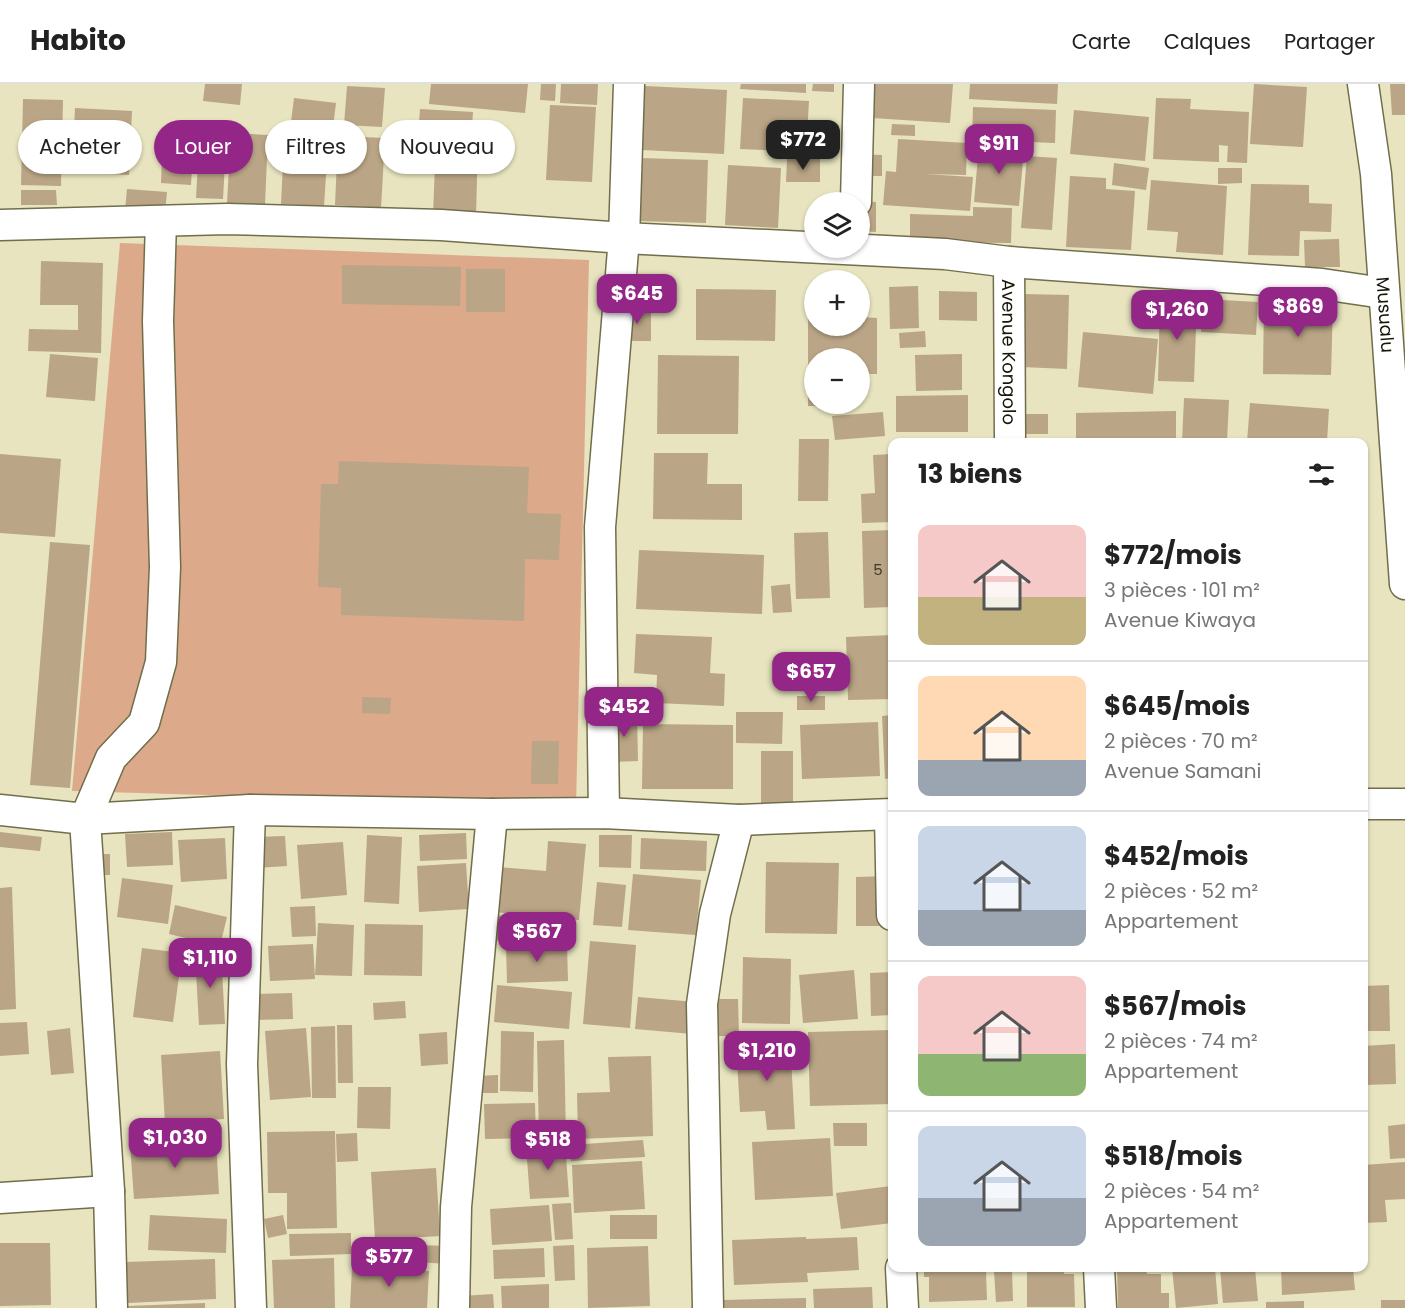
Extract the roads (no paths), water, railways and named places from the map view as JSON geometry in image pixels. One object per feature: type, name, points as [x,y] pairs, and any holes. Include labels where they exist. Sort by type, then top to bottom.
[{"type":"street","points":[[604,813],[600,527],[624,238],[629,84]]},
{"type":"street","points":[[856,192],[859,84]]},
{"type":"street","name":"Musualu","points":[[1363,84],[1376,174],[1383,293],[1403,525],[1405,584]]},
{"type":"street","points":[[0,225],[227,219],[441,225],[624,238],[804,247]]},
{"type":"street","points":[[112,1308],[109,1191],[85,819],[111,758],[144,723],[161,662],[165,567],[158,321],[161,221]]},
{"type":"street","points":[[870,250],[1322,284],[1383,293]]},
{"type":"street","name":"Avenue Kongolo","points":[[1009,262],[1010,438]]},
{"type":"street","points":[[1368,804],[1405,804]]},
{"type":"street","points":[[0,810],[85,819],[250,810],[492,814],[604,813],[739,820],[888,815]]},
{"type":"street","points":[[250,810],[242,1064],[251,1308]]},
{"type":"street","points":[[454,1308],[456,1207],[492,814]]},
{"type":"street","points":[[708,1308],[702,1004],[715,914],[739,820]]},
{"type":"street","points":[[0,1198],[109,1191]]},
{"type":"street","points":[[901,1272],[903,1308]]},
{"type":"street","points":[[1099,1272],[1101,1308]]}]
